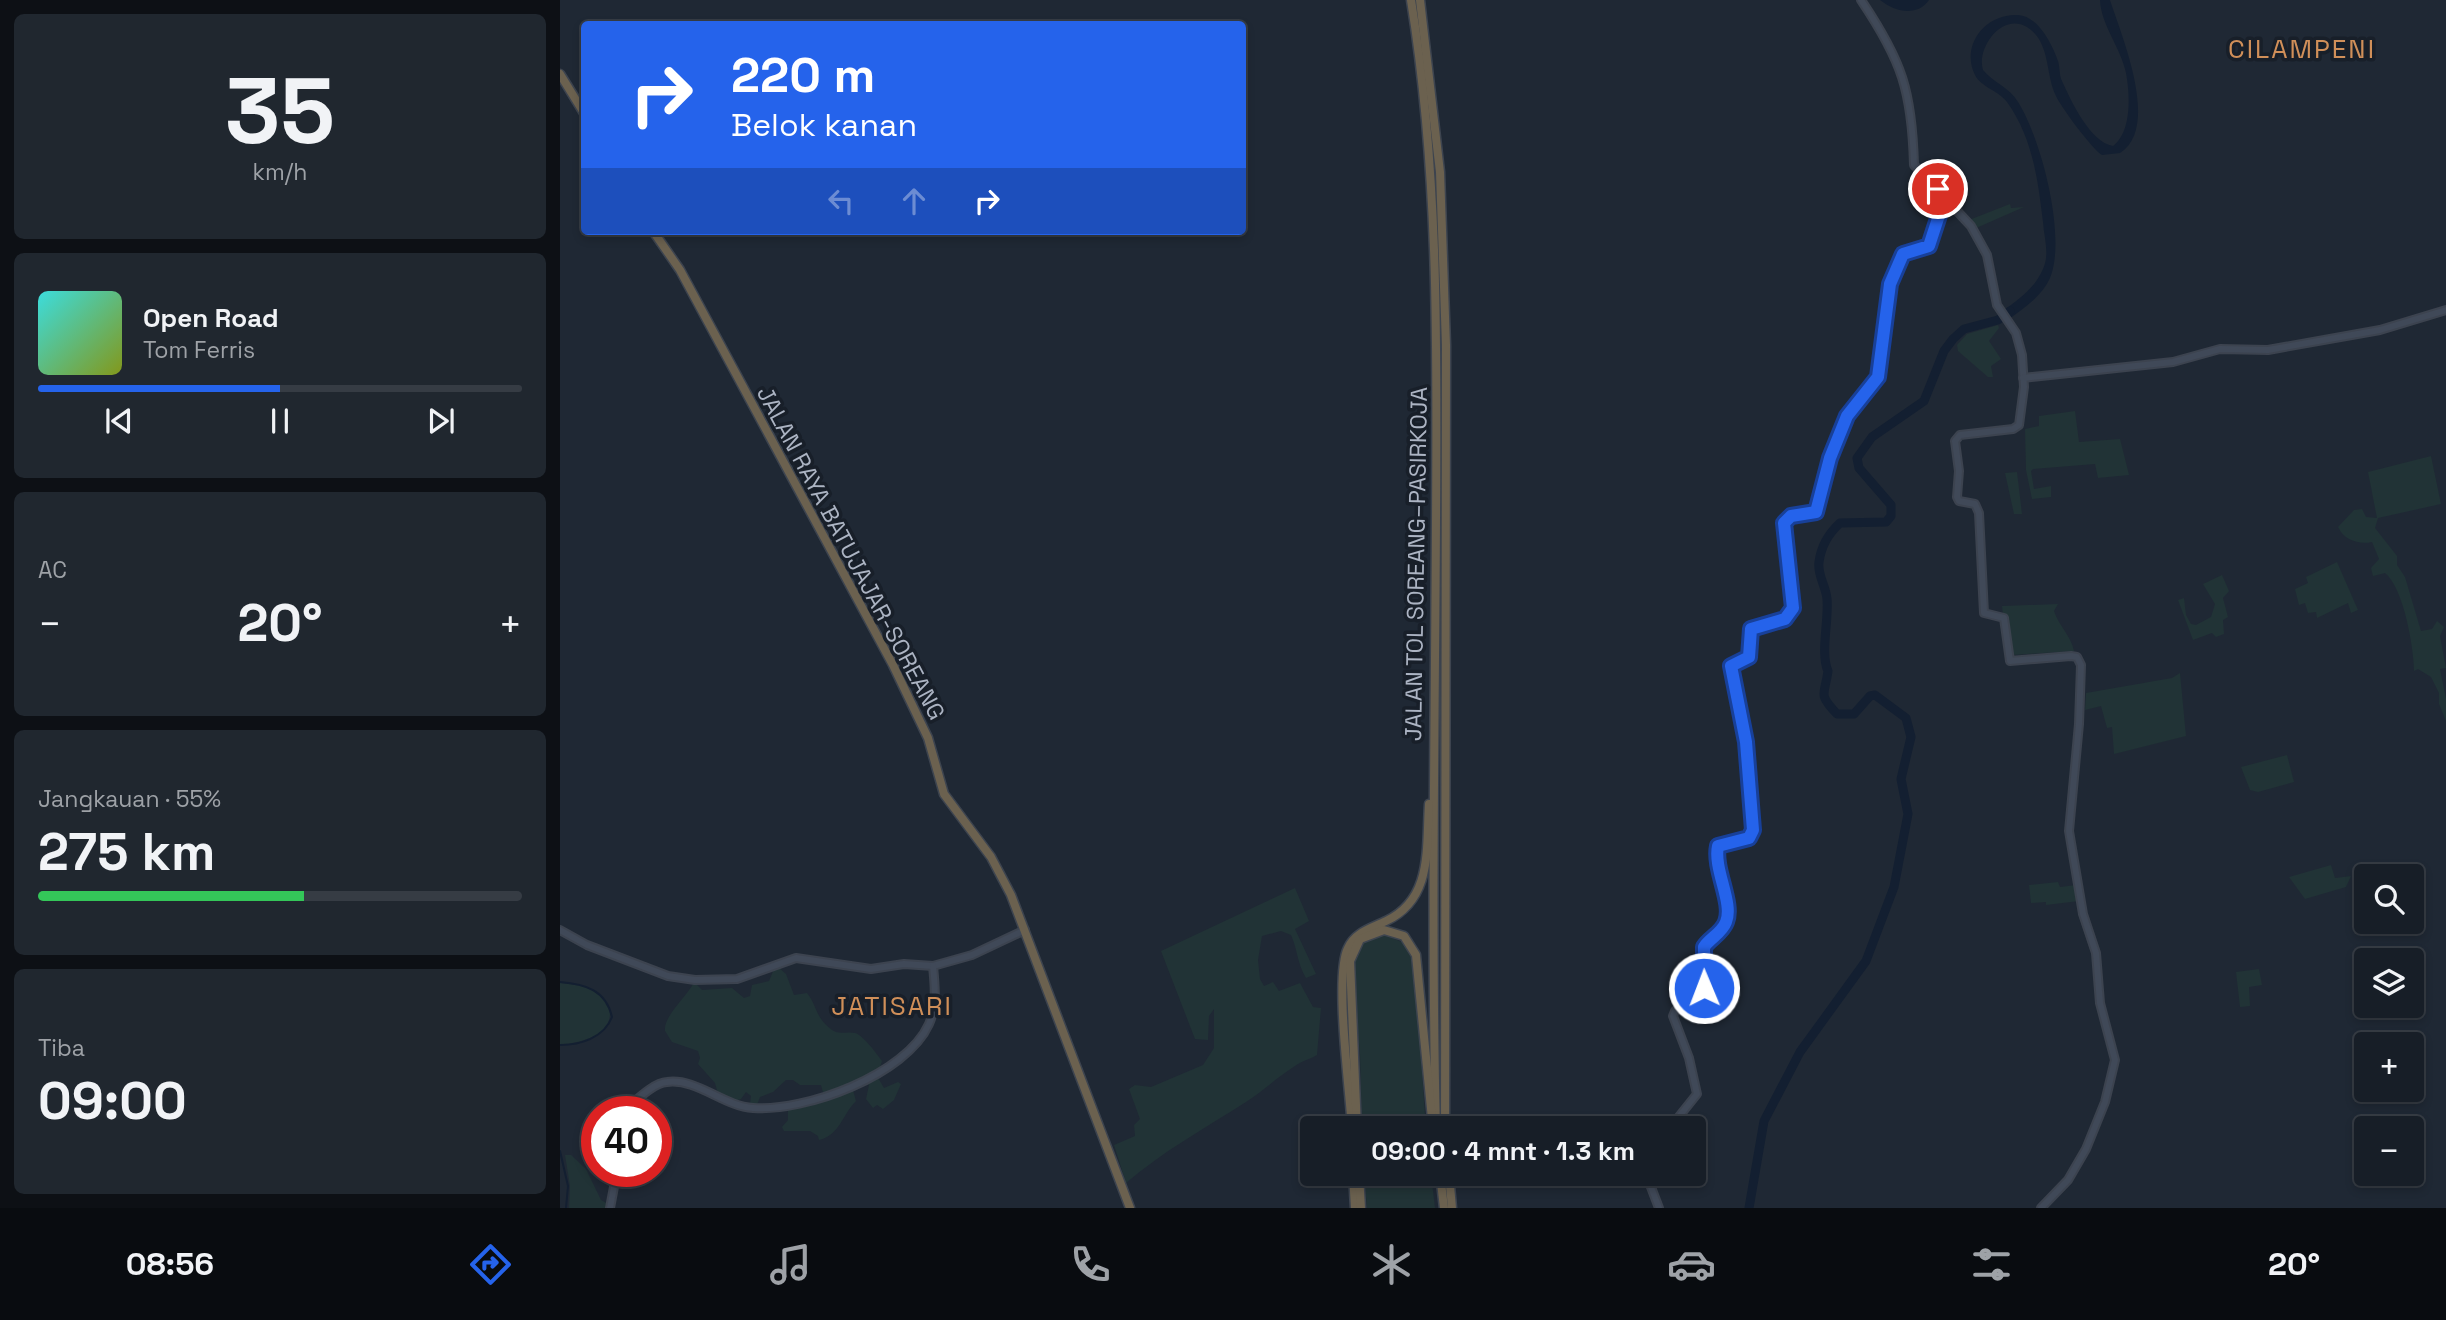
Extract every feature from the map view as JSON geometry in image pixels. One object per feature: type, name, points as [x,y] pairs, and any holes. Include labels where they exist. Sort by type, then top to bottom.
[{"type":"highway","name":"JALAN TOL SOREANG–PASIRKOJA","points":[[1411,0],[1429,143],[1437,282],[1433,776],[1434,1116]]},
{"type":"highway","name":"JALAN TOL SOREANG–PASIRKOJA","points":[[1420,0],[1440,172],[1445,278],[1445,1116]]},
{"type":"highway","points":[[560,74],[581,108]]},
{"type":"highway","name":"JALAN RAYA BATUJAJAR-SOREANG","points":[[656,235],[680,270],[922,724],[944,794],[991,858],[1011,895],[1129,1206]]},
{"type":"highway","points":[[1351,1116],[1343,986],[1345,956],[1359,934],[1403,912],[1417,896],[1425,866],[1433,776]]},
{"type":"highway","points":[[1356,1116],[1350,961],[1360,939],[1384,930],[1404,936],[1416,955],[1433,1116]]},
{"type":"highway","points":[[1355,1186],[1362,1208]]},
{"type":"highway","points":[[1354,1208],[1358,1186]]},
{"type":"highway","points":[[1441,1186],[1444,1208]]},
{"type":"highway","points":[[1450,1186],[1452,1208]]},
{"type":"street","points":[[1861,0],[1892,49],[1905,80],[1912,117],[1913,164],[1971,226],[1985,250],[1999,307],[2010,323],[2021,351],[2022,415],[2017,427],[1960,435],[1955,439],[1959,477],[1956,495],[1959,501],[1974,503],[1978,508],[1984,613],[2004,618],[2009,660],[2077,657],[2081,665],[2079,724],[2069,831],[2084,914],[2096,953],[2100,1003],[2115,1060],[2105,1102],[2086,1149],[2068,1180],[2041,1208]]},
{"type":"street","points":[[1680,1116],[1697,1094],[1689,1058],[1673,1016],[1675,1011],[1704,988],[1704,947],[1724,927],[1728,916],[1717,864],[1718,846],[1749,838],[1753,834],[1746,742],[1731,666],[1749,657],[1751,629],[1785,619],[1793,608],[1784,523],[1791,516],[1816,512],[1830,458],[1847,416],[1878,377],[1889,287],[1896,266],[1904,254],[1929,246],[1945,197]]},
{"type":"street","points":[[2023,378],[2173,362],[2215,350],[2268,350],[2372,331],[2446,310]]},
{"type":"street","points":[[560,930],[602,951],[682,979],[737,979],[796,958],[871,969],[904,964],[933,966],[972,955],[1025,930]]},
{"type":"street","points":[[645,1096],[666,1082],[694,1087],[737,1106],[762,1108],[820,1099],[875,1074],[914,1047],[928,1025],[935,1000],[933,966]]},
{"type":"street","points":[[1651,1186],[1659,1208]]},
{"type":"street","points":[[610,1208],[614,1187]]},
{"type":"shaded area","points":[[2010,204],[2011,208],[2024,207],[1974,229],[1969,220]]},
{"type":"shaded area","points":[[1998,325],[1999,328],[1989,341],[2001,359],[1991,366],[1993,377],[1988,377],[1958,351],[1957,345],[1967,334]]},
{"type":"shaded area","points":[[2075,411],[2079,442],[2120,439],[2129,475],[2098,478],[2095,464],[2033,469],[2034,489],[2051,486],[2051,497],[2032,499],[2026,470],[2025,429],[2039,426],[2039,416]]},
{"type":"shaded area","points":[[2431,456],[2441,504],[2378,518],[2375,528],[2397,556],[2397,565],[2405,577],[2421,631],[2432,629],[2437,621],[2444,627],[2440,636],[2446,668],[2440,669],[2446,699],[2446,721],[2439,704],[2439,693],[2431,677],[2418,669],[2414,671],[2410,635],[2398,592],[2385,573],[2373,576],[2371,568],[2379,559],[2372,542],[2352,540],[2338,527],[2354,510],[2362,509],[2366,517],[2377,518],[2368,472]]},
{"type":"shaded area","points":[[2017,472],[2022,514],[2014,514],[2005,473]]},
{"type":"shaded area","points":[[2337,562],[2358,610],[2351,613],[2348,603],[2317,618],[2316,612],[2308,613],[2305,603],[2299,605],[2295,589],[2308,583],[2306,577]]},
{"type":"shaded area","points":[[2222,575],[2229,591],[2223,598],[2228,617],[2223,620],[2224,634],[2216,637],[2212,633],[2193,640],[2178,600],[2184,598],[2186,615],[2191,624],[2196,625],[2211,617],[2215,604],[2203,584]]},
{"type":"shaded area","points":[[2058,604],[2054,611],[2074,651],[2012,655],[2008,621],[2003,615],[2002,606]]},
{"type":"shaded area","points":[[2180,673],[2186,736],[2114,754],[2112,727],[2107,728],[2101,706],[2085,710],[2086,693],[2172,678]]},
{"type":"shaded area","points":[[2287,755],[2294,782],[2258,792],[2250,790],[2241,767]]},
{"type":"shaded area","points":[[2331,865],[2335,878],[2351,876],[2346,887],[2305,899],[2289,877]]},
{"type":"shaded area","points":[[2058,882],[2060,887],[2076,885],[2079,901],[2046,905],[2046,902],[2031,903],[2029,885]]},
{"type":"shaded area","points":[[1295,888],[1309,921],[1295,929],[1316,974],[1306,978],[1291,935],[1281,931],[1262,936],[1258,960],[1260,979],[1264,986],[1273,982],[1279,991],[1300,983],[1313,1007],[1321,1008],[1317,1055],[1291,1068],[1246,1102],[1169,1151],[1126,1183],[1114,1145],[1135,1136],[1134,1125],[1140,1119],[1129,1089],[1135,1085],[1151,1087],[1203,1065],[1214,1048],[1214,1009],[1209,1016],[1208,1040],[1195,1039],[1161,951]]},
{"type":"shaded area","points":[[1384,934],[1406,944],[1414,958],[1425,1116],[1362,1116],[1360,1054],[1352,967],[1361,944]]},
{"type":"shaded area","points":[[778,967],[786,974],[794,995],[807,993],[819,1016],[832,1030],[855,1033],[870,1045],[882,1061],[877,1076],[884,1088],[898,1082],[901,1084],[894,1100],[883,1109],[877,1105],[873,1108],[866,1099],[869,1085],[865,1079],[851,1083],[856,1101],[832,1134],[819,1140],[818,1136],[810,1131],[784,1131],[782,1127],[788,1120],[788,1108],[811,1106],[825,1100],[821,1085],[800,1085],[793,1080],[786,1080],[773,1092],[760,1097],[757,1105],[750,1104],[751,1096],[746,1092],[741,1099],[735,1101],[718,1094],[715,1083],[698,1064],[698,1051],[672,1042],[665,1031],[671,1013],[694,982],[702,990],[732,988],[744,998],[750,996],[752,985],[769,981],[774,969]]},
{"type":"shaded area","points":[[2259,969],[2262,985],[2249,987],[2250,1006],[2240,1007],[2236,972]]},
{"type":"shaded area","points":[[560,983],[584,987],[602,998],[610,1013],[605,1028],[584,1040],[560,1044]]},
{"type":"shaded area","points":[[565,1155],[571,1155],[581,1164],[581,1187],[595,1187],[601,1200],[608,1204],[606,1208],[569,1208],[570,1186]]},
{"type":"shaded area","points":[[1365,1186],[1432,1186],[1435,1208],[1367,1208]]},
{"type":"water","points":[[1880,0],[1929,0],[1918,9],[1906,11]]},
{"type":"water","points":[[2100,0],[2110,0],[2129,57],[2138,102],[2137,123],[2132,140],[2120,153],[2102,155],[2070,118],[2053,87],[2040,41],[2027,27],[2009,24],[2000,28],[1983,52],[1983,70],[2014,97],[2027,118],[2043,163],[2053,214],[2054,260],[2050,278],[2037,296],[2009,319],[2003,311],[2021,297],[2040,276],[2046,258],[2046,246],[2033,160],[2023,130],[2007,102],[1981,83],[1975,75],[1971,64],[1974,42],[1986,25],[1996,19],[2018,15],[2032,20],[2052,47],[2062,81],[2082,119],[2097,137],[2113,146],[2124,132],[2127,122],[2128,91],[2126,73],[2104,18]]},
{"type":"waterway","points":[[1749,1208],[1764,1121],[1800,1052],[1866,961],[1894,887],[1908,814],[1901,779],[1911,737],[1906,718],[1875,695],[1870,696],[1854,714],[1837,714],[1824,694],[1828,671],[1825,655],[1826,594],[1819,567],[1822,551],[1829,536],[1840,523],[1886,522],[1891,516],[1891,505],[1859,468],[1857,458],[1872,437],[1924,401],[1944,351],[1953,339],[1964,329],[1998,320],[2010,311]]},
{"type":"waterway","points":[[560,982],[593,990],[605,1000],[612,1017],[603,1030],[590,1039],[560,1045]]},
{"type":"waterway","points":[[560,1151],[568,1186],[566,1208]]},
{"type":"district","name":"CILAMPENI","points":[[2302,49]]},
{"type":"district","name":"JATISARI","points":[[892,1006]]},
{"type":"route","points":[[1704,988],[1704,947],[1724,927],[1728,916],[1717,864],[1718,846],[1724,842],[1749,838],[1753,830],[1746,742],[1730,673],[1731,666],[1749,657],[1751,629],[1758,624],[1780,621],[1790,615],[1794,602],[1784,523],[1791,516],[1816,512],[1826,483],[1830,458],[1847,416],[1864,398],[1878,377],[1889,287],[1896,266],[1903,254],[1924,250],[1931,243],[1945,197],[1938,189]]}]
